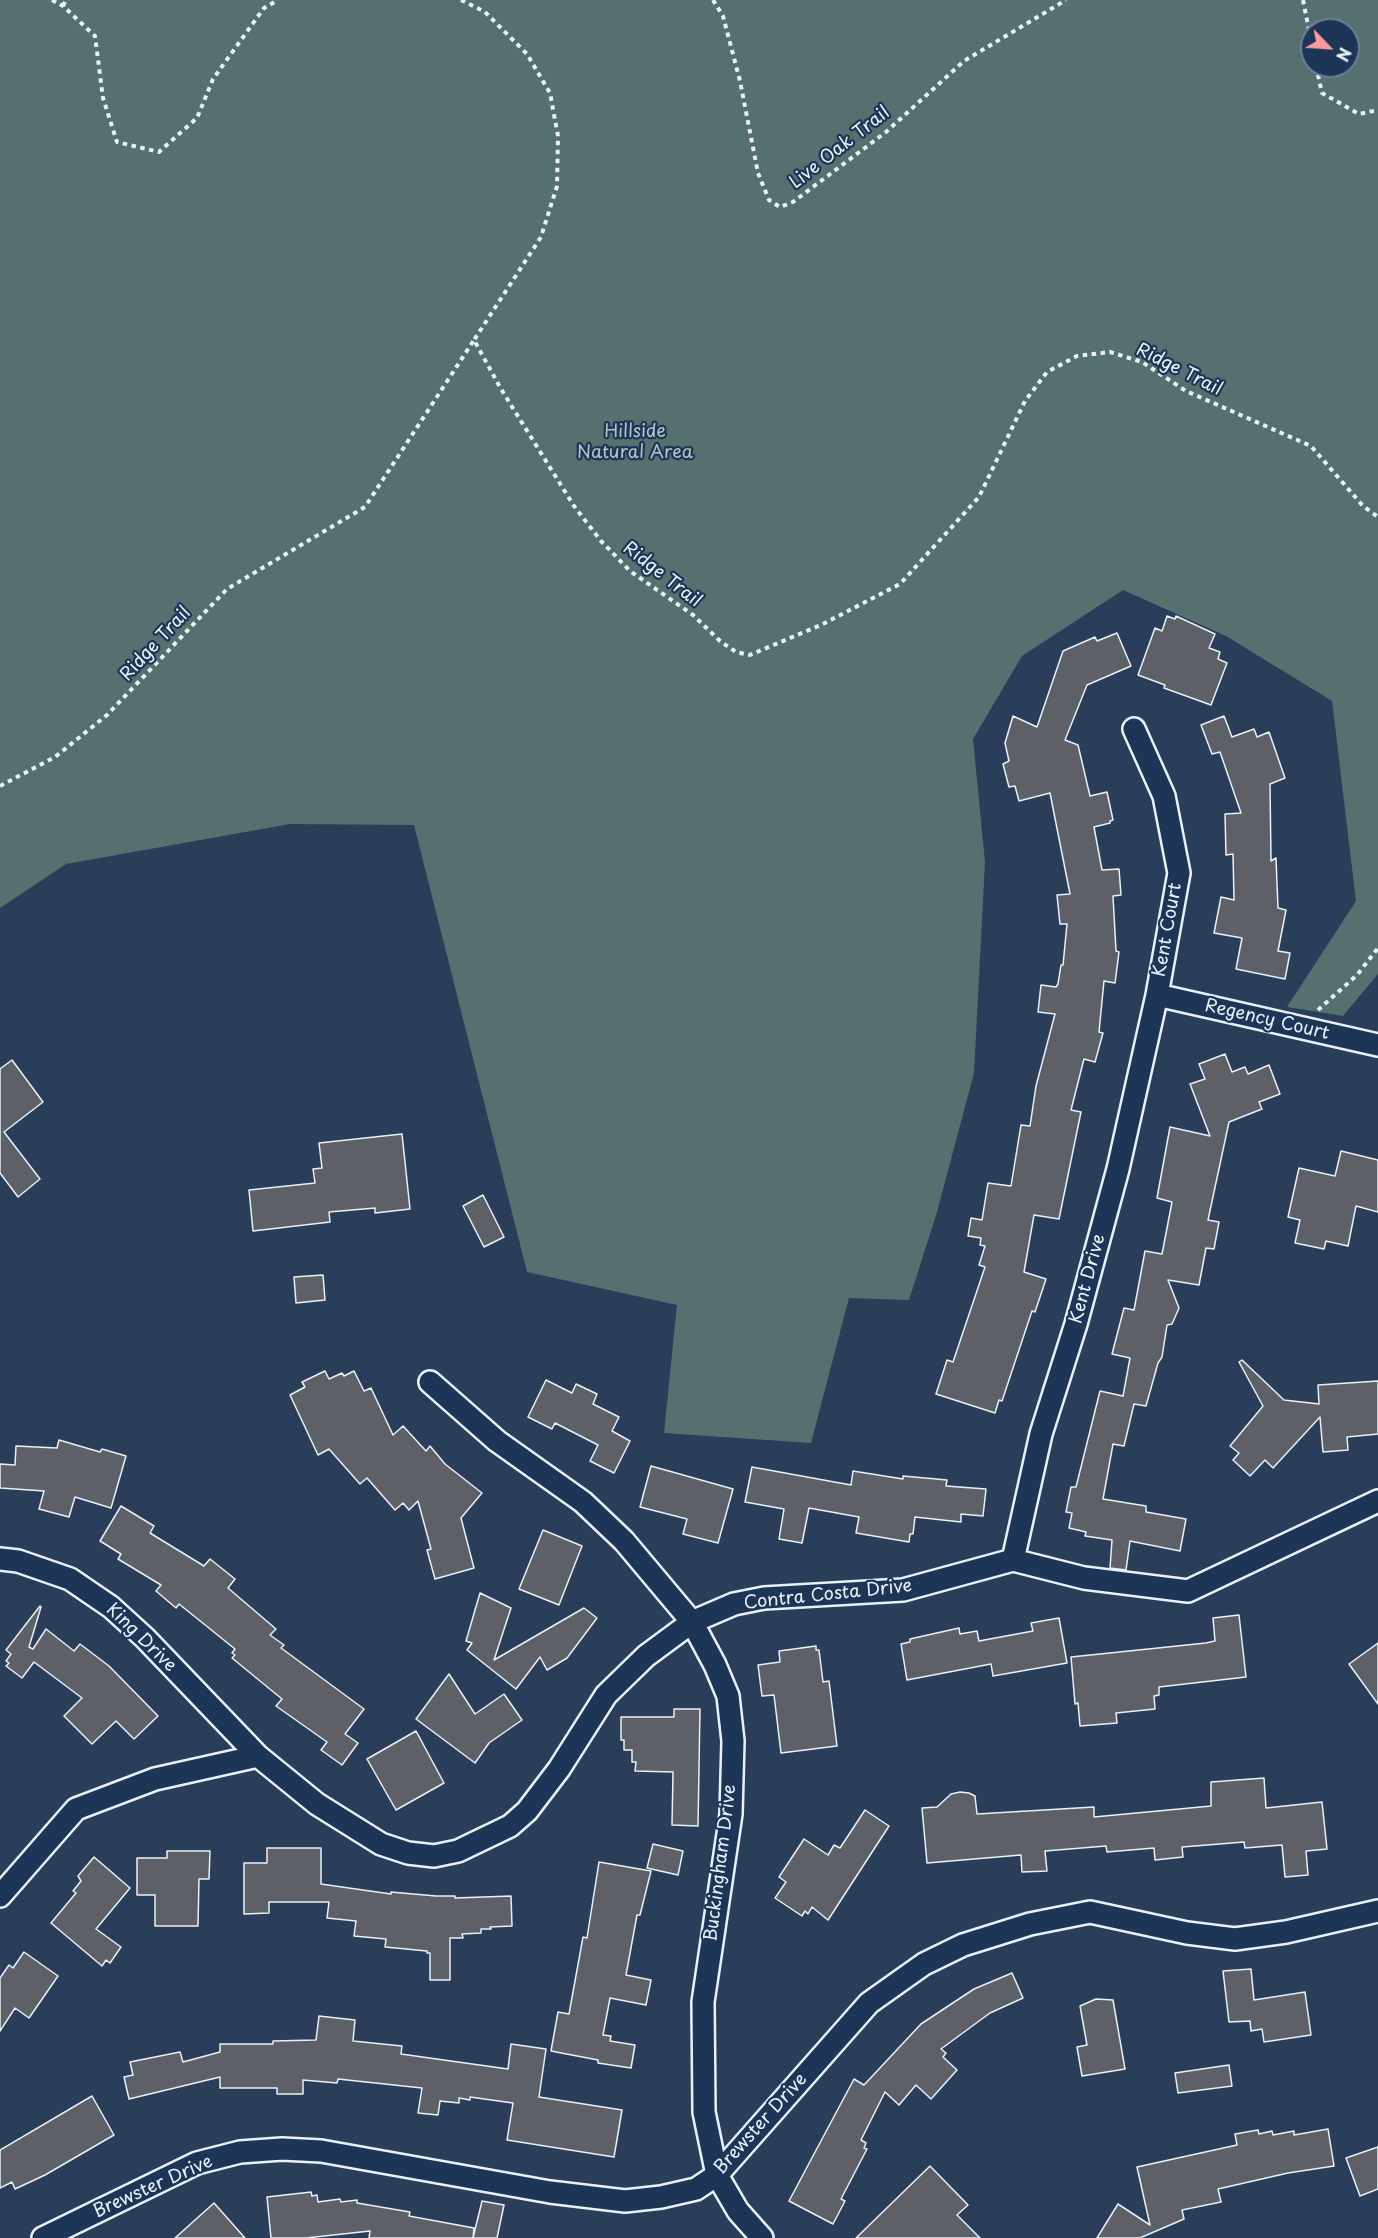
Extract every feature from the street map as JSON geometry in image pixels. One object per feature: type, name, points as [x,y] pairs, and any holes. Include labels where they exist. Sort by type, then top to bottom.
[{"type":"street","name":"Kent Court","points":[[1134,729],[1164,796],[1179,873],[1157,995]]},
{"type":"street","name":"Regency Court","points":[[1157,995],[1378,1045]]},
{"type":"street","name":"Kent Drive","points":[[1012,1560],[1041,1434],[1076,1324],[1118,1169],[1157,995]]},
{"type":"street","name":"Buckingham Drive","points":[[430,1382],[497,1441],[583,1502],[624,1541],[692,1622],[715,1665],[728,1696],[733,1741],[731,1814],[703,2002],[704,2112],[717,2175],[738,2211],[762,2238]]},
{"type":"street","name":"Contra Costa Drive","points":[[258,1756],[317,1804],[381,1844],[408,1853],[434,1856],[458,1851],[510,1826],[527,1811],[559,1769],[606,1695],[646,1656],[692,1622],[734,1604],[764,1598],[903,1590],[1012,1560],[1084,1578],[1188,1591],[1378,1501]]},
{"type":"street","name":"King Drive","points":[[0,1559],[18,1561],[70,1579],[111,1607],[145,1638],[258,1756]]},
{"type":"street","points":[[0,1896],[76,1809],[155,1779],[258,1756]]},
{"type":"street","name":"Brewster Drive","points":[[43,2238],[197,2163],[240,2152],[282,2149],[321,2151],[550,2192],[625,2201],[661,2197],[696,2189],[717,2175],[869,2003],[924,1964],[963,1945],[1030,1924],[1089,1912],[1187,1933],[1235,1939],[1286,1932],[1378,1911]]},
{"type":"path","points":[[52,0],[63,6],[95,36],[103,98],[117,142],[159,152],[197,118],[213,79],[264,8],[278,0]]},
{"type":"path","points":[[63,6],[66,0]]},
{"type":"path","points":[[461,0],[485,12],[527,54],[550,93],[558,136],[557,186],[541,237],[474,340]]},
{"type":"path","name":"Live Oak Trail","points":[[713,0],[723,16],[740,81],[758,173],[769,200],[780,207],[793,202],[886,132],[964,61],[1066,0]]},
{"type":"path","points":[[1303,0],[1307,18]]},
{"type":"path","points":[[1319,78],[1322,93],[1359,114],[1378,110]]},
{"type":"path","name":"Ridge Trail","points":[[0,786],[55,757],[107,716],[226,589],[365,507],[474,340],[574,506],[601,541],[630,571],[693,615],[736,652],[743,654],[750,655],[821,625],[900,584],[979,497],[1025,400],[1047,372],[1077,356],[1110,352],[1142,362],[1186,391],[1311,446],[1364,506],[1378,518]]},
{"type":"path","points":[[1300,1026],[1357,975],[1378,948]]},
{"type":"green space","name":"Hillside Natural Area","points":[[0,0],[1378,0],[1378,974],[1343,1016],[1287,1007],[1356,901],[1332,701],[1226,636],[1123,590],[1022,656],[973,739],[985,862],[974,1073],[937,1212],[909,1300],[849,1298],[811,1443],[664,1433],[677,1305],[527,1272],[414,825],[290,824],[66,864],[0,908]]},
{"type":"building","points":[[1167,616],[1175,619],[1176,616],[1215,634],[1209,648],[1220,652],[1218,659],[1227,663],[1211,705],[1164,688],[1165,685],[1138,675],[1155,628],[1162,631]]},
{"type":"building","points":[[1117,633],[1131,666],[1087,685],[1065,740],[1078,745],[1090,796],[1107,792],[1113,820],[1094,827],[1102,870],[1119,869],[1121,895],[1113,896],[1116,951],[1119,952],[1115,983],[1104,981],[1099,1032],[1103,1033],[1095,1062],[1084,1059],[1071,1110],[1081,1112],[1059,1219],[1034,1215],[1024,1272],[1046,1279],[1035,1312],[1032,1311],[1002,1401],[999,1400],[995,1413],[936,1394],[947,1360],[953,1362],[985,1267],[979,1265],[985,1246],[980,1245],[981,1238],[968,1236],[971,1218],[982,1220],[988,1183],[1011,1186],[1021,1125],[1030,1126],[1036,1086],[1055,1014],[1038,1012],[1041,985],[1056,987],[1058,984],[1061,965],[1063,965],[1067,924],[1060,924],[1057,895],[1070,894],[1050,793],[1019,801],[1015,786],[1009,787],[1003,764],[1009,761],[1005,743],[1013,716],[1037,727],[1063,651],[1095,637],[1097,641]]},
{"type":"building","points":[[1224,716],[1232,737],[1254,729],[1257,737],[1269,732],[1285,778],[1270,784],[1271,861],[1276,858],[1278,908],[1286,910],[1278,951],[1290,953],[1285,979],[1236,969],[1242,938],[1214,933],[1221,897],[1234,900],[1233,854],[1226,855],[1225,814],[1241,813],[1220,752],[1212,754],[1201,725]]},
{"type":"building","points":[[1225,1054],[1232,1072],[1245,1067],[1248,1074],[1269,1065],[1280,1094],[1259,1102],[1262,1109],[1229,1122],[1208,1220],[1219,1222],[1214,1249],[1206,1248],[1199,1285],[1168,1280],[1179,1308],[1172,1324],[1167,1325],[1162,1357],[1158,1363],[1146,1406],[1134,1404],[1124,1446],[1113,1444],[1103,1499],[1146,1506],[1146,1512],[1186,1519],[1180,1551],[1130,1541],[1126,1570],[1110,1568],[1112,1540],[1085,1536],[1086,1532],[1069,1528],[1072,1513],[1066,1512],[1071,1487],[1076,1487],[1100,1391],[1123,1396],[1130,1358],[1112,1354],[1124,1308],[1134,1310],[1145,1251],[1162,1254],[1172,1202],[1157,1198],[1170,1127],[1210,1136],[1190,1084],[1205,1079],[1199,1064]]},
{"type":"building","points":[[12,1060],[43,1102],[4,1132],[40,1179],[18,1197],[0,1173],[0,1069]]},
{"type":"building","points":[[402,1134],[410,1209],[375,1213],[375,1208],[329,1212],[330,1222],[253,1231],[249,1190],[315,1183],[313,1169],[322,1168],[319,1143]]},
{"type":"building","points":[[1341,1151],[1378,1160],[1378,1212],[1356,1206],[1348,1246],[1326,1241],[1324,1249],[1295,1243],[1300,1220],[1288,1217],[1299,1168],[1335,1176]]},
{"type":"building","points":[[483,1195],[504,1237],[484,1247],[463,1206]]},
{"type":"building","points":[[323,1275],[325,1300],[296,1303],[294,1277]]},
{"type":"building","points":[[1242,1360],[1284,1400],[1319,1404],[1318,1385],[1378,1381],[1378,1434],[1347,1437],[1348,1450],[1323,1452],[1320,1417],[1273,1468],[1265,1460],[1250,1476],[1233,1460],[1239,1453],[1230,1446],[1263,1406],[1239,1362]]},
{"type":"building","points":[[325,1371],[329,1379],[354,1371],[364,1391],[371,1388],[393,1435],[403,1426],[426,1451],[430,1446],[445,1464],[482,1493],[461,1518],[474,1568],[435,1579],[427,1550],[431,1549],[418,1501],[409,1510],[403,1503],[395,1510],[367,1478],[360,1484],[329,1449],[318,1455],[290,1395],[305,1387],[302,1382]]},
{"type":"building","points":[[546,1380],[572,1393],[576,1384],[597,1394],[593,1404],[619,1417],[612,1431],[630,1441],[614,1473],[590,1461],[598,1445],[555,1423],[552,1429],[528,1417]]},
{"type":"building","points":[[59,1440],[100,1452],[102,1449],[126,1456],[111,1508],[75,1497],[69,1517],[39,1509],[44,1491],[0,1488],[0,1464],[15,1465],[16,1446],[57,1448]]},
{"type":"building","points":[[651,1466],[733,1489],[718,1543],[683,1534],[687,1519],[640,1507]]},
{"type":"building","points":[[752,1467],[851,1485],[853,1471],[903,1479],[903,1476],[947,1480],[946,1486],[986,1489],[983,1516],[961,1514],[961,1522],[915,1517],[913,1534],[910,1534],[909,1542],[856,1533],[859,1517],[809,1508],[802,1543],[779,1539],[784,1509],[745,1502]]},
{"type":"building","points":[[121,1506],[154,1526],[150,1533],[204,1566],[210,1559],[235,1579],[228,1588],[276,1629],[270,1635],[284,1645],[281,1648],[364,1709],[345,1734],[358,1743],[342,1765],[321,1750],[327,1742],[276,1706],[282,1699],[232,1658],[235,1655],[232,1653],[235,1649],[179,1604],[176,1608],[156,1591],[161,1585],[118,1559],[121,1554],[100,1541]]},
{"type":"building","points":[[543,1530],[582,1546],[559,1605],[519,1589]]},
{"type":"building","points":[[480,1593],[511,1608],[494,1660],[584,1608],[597,1618],[567,1658],[547,1670],[540,1657],[516,1689],[467,1650],[472,1643],[466,1641]]},
{"type":"building","points":[[40,1606],[29,1647],[33,1649],[46,1629],[74,1651],[80,1644],[109,1666],[158,1716],[134,1739],[116,1721],[92,1744],[64,1716],[82,1698],[34,1662],[22,1678],[6,1666],[9,1663],[6,1661],[11,1654],[6,1650]]},
{"type":"building","points":[[1239,1615],[1246,1677],[1159,1687],[1159,1695],[1154,1696],[1155,1709],[1116,1713],[1117,1723],[1080,1726],[1078,1703],[1075,1704],[1071,1657],[1215,1641],[1213,1618]]},
{"type":"building","points":[[1059,1618],[1067,1663],[993,1676],[991,1664],[907,1680],[901,1644],[910,1642],[910,1639],[959,1628],[960,1634],[977,1631],[979,1641],[1033,1631],[1031,1623]]},
{"type":"building","points":[[1378,1643],[1378,1704],[1349,1664]]},
{"type":"building","points":[[816,1646],[816,1650],[819,1650],[823,1682],[829,1681],[837,1746],[781,1753],[774,1695],[762,1696],[758,1665],[780,1662],[779,1651]]},
{"type":"building","points":[[449,1674],[475,1714],[504,1694],[522,1720],[489,1743],[475,1763],[416,1719]]},
{"type":"building","points":[[674,1709],[700,1709],[698,1826],[672,1825],[673,1772],[635,1771],[636,1762],[632,1762],[632,1750],[624,1750],[624,1740],[621,1740],[621,1717],[674,1717]]},
{"type":"building","points":[[416,1731],[444,1783],[396,1810],[367,1759]]},
{"type":"building","points":[[1264,1778],[1266,1808],[1322,1802],[1327,1849],[1306,1851],[1308,1875],[1285,1877],[1282,1845],[1245,1848],[1244,1842],[1182,1847],[1183,1857],[1155,1860],[1154,1848],[1107,1852],[1106,1846],[1045,1851],[1047,1871],[1022,1872],[1021,1855],[927,1863],[922,1808],[937,1807],[951,1794],[960,1792],[975,1796],[977,1814],[1094,1807],[1094,1817],[1211,1806],[1211,1782]]},
{"type":"building","points":[[865,1810],[889,1826],[828,1920],[812,1907],[808,1914],[805,1911],[802,1916],[775,1898],[786,1882],[779,1877],[804,1839],[828,1855],[834,1845],[840,1848]]},
{"type":"building","points":[[653,1844],[683,1851],[678,1875],[647,1868]]},
{"type":"building","points":[[267,1848],[321,1848],[321,1884],[391,1894],[391,1892],[455,1896],[455,1898],[511,1896],[512,1926],[490,1927],[491,1929],[481,1929],[481,1933],[462,1934],[463,1938],[450,1938],[450,1980],[430,1980],[430,1953],[385,1947],[386,1939],[354,1936],[356,1921],[327,1918],[329,1902],[269,1902],[269,1913],[244,1914],[244,1863],[267,1863]]},
{"type":"building","points":[[167,1851],[210,1851],[209,1879],[199,1879],[198,1926],[155,1926],[155,1895],[137,1895],[137,1858],[167,1858]]},
{"type":"building","points":[[94,1857],[130,1888],[96,1929],[121,1947],[110,1963],[106,1960],[102,1966],[51,1923],[76,1893],[73,1891],[81,1881],[78,1876]]},
{"type":"building","points":[[599,1862],[651,1871],[640,1915],[637,1915],[626,1975],[651,1980],[646,2005],[610,1998],[603,2035],[611,2036],[610,2041],[635,2045],[631,2068],[598,2063],[598,2060],[551,2051],[558,2012],[569,2014],[583,1937],[587,1938]]},
{"type":"building","points":[[24,1952],[58,1976],[29,2018],[15,2008],[0,2031],[0,1978],[9,1965],[13,1968]]},
{"type":"building","points":[[1251,1969],[1254,2000],[1305,1992],[1311,2035],[1264,2042],[1262,2029],[1251,2031],[1250,2021],[1229,2022],[1223,1971]]},
{"type":"building","points":[[1012,1973],[1023,1998],[990,2013],[941,2049],[946,2053],[943,2057],[957,2070],[931,2099],[916,2085],[899,2105],[885,2092],[861,2140],[866,2143],[864,2148],[867,2149],[841,2199],[845,2201],[833,2224],[789,2201],[854,2079],[864,2085],[921,2024],[974,1989]]},
{"type":"building","points":[[1096,1999],[1113,2000],[1125,2069],[1082,2076],[1077,2047],[1087,2045],[1080,2006]]},
{"type":"building","points":[[319,2016],[355,2020],[353,2041],[402,2046],[401,2054],[508,2069],[511,2044],[546,2049],[539,2097],[622,2110],[614,2157],[507,2140],[513,2103],[470,2097],[470,2100],[459,2098],[459,2103],[440,2101],[438,2115],[418,2113],[422,2088],[338,2079],[337,2083],[303,2080],[303,2094],[277,2094],[277,2088],[220,2088],[220,2077],[129,2099],[124,2077],[133,2075],[130,2062],[180,2052],[183,2062],[220,2052],[220,2044],[273,2044],[273,2041],[316,2040]]},
{"type":"building","points":[[1229,2065],[1232,2086],[1178,2093],[1175,2073]]},
{"type":"building","points":[[92,2096],[114,2135],[45,2175],[15,2189],[12,2182],[0,2188],[0,2150]]},
{"type":"building","points":[[1328,2129],[1334,2166],[1288,2173],[1218,2189],[1221,2202],[1182,2210],[1184,2219],[1140,2238],[1097,2238],[1118,2204],[1150,2225],[1137,2167],[1237,2145],[1235,2134],[1258,2130],[1259,2134],[1272,2131],[1273,2135],[1294,2131],[1294,2135]]},
{"type":"building","points":[[1378,2147],[1378,2189],[1360,2196],[1346,2158]]},
{"type":"building","points":[[930,2166],[968,2205],[957,2215],[980,2238],[856,2238]]},
{"type":"building","points":[[311,2192],[312,2196],[317,2195],[318,2202],[340,2199],[341,2202],[357,2200],[357,2203],[410,2212],[409,2216],[474,2228],[473,2238],[369,2238],[370,2231],[306,2238],[271,2238],[267,2197]]},
{"type":"building","points":[[482,2201],[504,2205],[497,2238],[473,2238]]},
{"type":"building","points":[[214,2203],[245,2238],[175,2238]]}]
